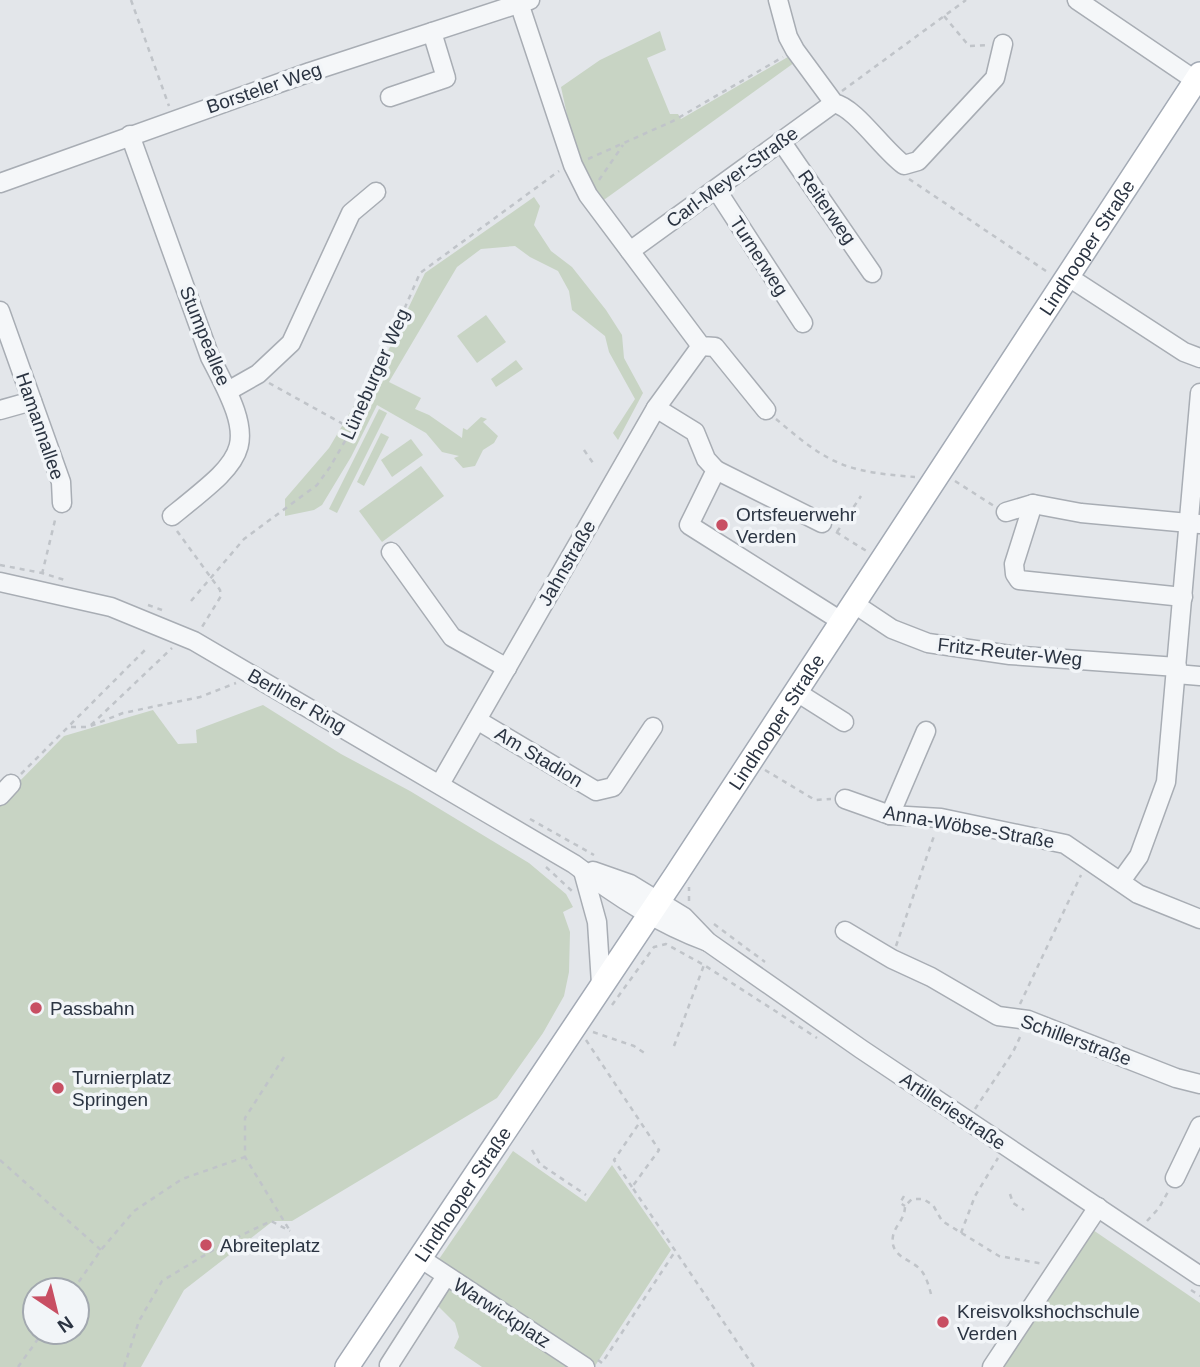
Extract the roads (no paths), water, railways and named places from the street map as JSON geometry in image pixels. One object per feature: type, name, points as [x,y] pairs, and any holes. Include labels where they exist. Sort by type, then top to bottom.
[{"type":"main road","name":"Lindhooper Straße","points":[[347,1367],[654,908],[1061,276],[1198,77]]},
{"type":"street","points":[[778,0],[788,37],[795,50],[834,103],[842,104],[853,113],[889,155],[904,165],[918,161],[995,78],[1003,44]]},
{"type":"street","points":[[1077,0],[1198,77]]},
{"type":"street","points":[[522,1],[573,165],[588,195],[701,346],[715,347],[766,410]]},
{"type":"street","name":"Borsteler Weg","points":[[0,183],[310,72],[522,1]]},
{"type":"street","points":[[390,97],[446,78],[432,32]]},
{"type":"street","name":"Carl-Meyer-Straße","points":[[630,251],[834,103]]},
{"type":"street","name":"Stumpeallee","points":[[130,135],[210,357],[228,391],[240,429],[238,453],[216,480],[172,516]]},
{"type":"street","name":"Reiterweg","points":[[781,141],[873,273]]},
{"type":"street","name":"Turnerweg","points":[[716,189],[803,323]]},
{"type":"street","points":[[228,391],[258,374],[291,343],[351,213],[376,192]]},
{"type":"street","points":[[1061,276],[1184,352],[1200,358]]},
{"type":"street","name":"Hamannallee","points":[[0,311],[61,482],[62,503]]},
{"type":"street","name":"Jahnstraße","points":[[440,784],[656,408],[701,346]]},
{"type":"street","points":[[1121,881],[1139,856],[1166,782],[1183,597],[1195,523],[1200,393]]},
{"type":"street","points":[[0,410],[32,401]]},
{"type":"street","points":[[656,408],[695,432],[706,459],[716,470],[829,528]]},
{"type":"street","name":"Fritz-Reuter-Weg","points":[[716,470],[689,525],[847,612],[928,643],[1010,655],[1177,671],[1200,676]]},
{"type":"street","points":[[1006,512],[1033,505],[1081,513],[1195,523]]},
{"type":"street","points":[[1033,505],[1014,564],[1015,574],[1019,579],[1183,597]]},
{"type":"street","points":[[391,552],[452,637],[507,668]]},
{"type":"street","name":"Berliner Ring","points":[[0,582],[111,607],[194,641],[579,868],[654,908]]},
{"type":"street","points":[[795,691],[844,722]]},
{"type":"street","name":"Am Stadion","points":[[477,720],[596,791],[613,787],[653,727]]},
{"type":"street","points":[[890,815],[926,731]]},
{"type":"street","name":"Anna-Wöbse-Straße","points":[[845,799],[890,815],[941,818],[1065,844],[1138,894],[1200,919]]},
{"type":"street","points":[[579,868],[597,922],[601,984]]},
{"type":"street","name":"Artilleriestraße","points":[[654,908],[675,930],[708,943],[1200,1276]]},
{"type":"street","name":"Schillerstraße","points":[[845,931],[892,959],[931,976],[998,1016],[1021,1018],[1176,1078],[1200,1084]]},
{"type":"street","points":[[1175,1178],[1200,1126]]},
{"type":"street","points":[[992,1367],[1098,1207]]},
{"type":"street","name":"Warwickplatz","points":[[420,1258],[590,1363]]},
{"type":"street","points":[[390,1367],[446,1276]]},
{"type":"place","name":"Ortsfeuerwehr Verden","points":[[722,525]]},
{"type":"place","name":"Passbahn","points":[[36,1008]]},
{"type":"place","name":"Turnierplatz Springen","points":[[58,1088]]},
{"type":"place","name":"Abreiteplatz","points":[[206,1245]]},
{"type":"place","name":"Kreisvolkshochschule Verden","points":[[943,1322]]}]
